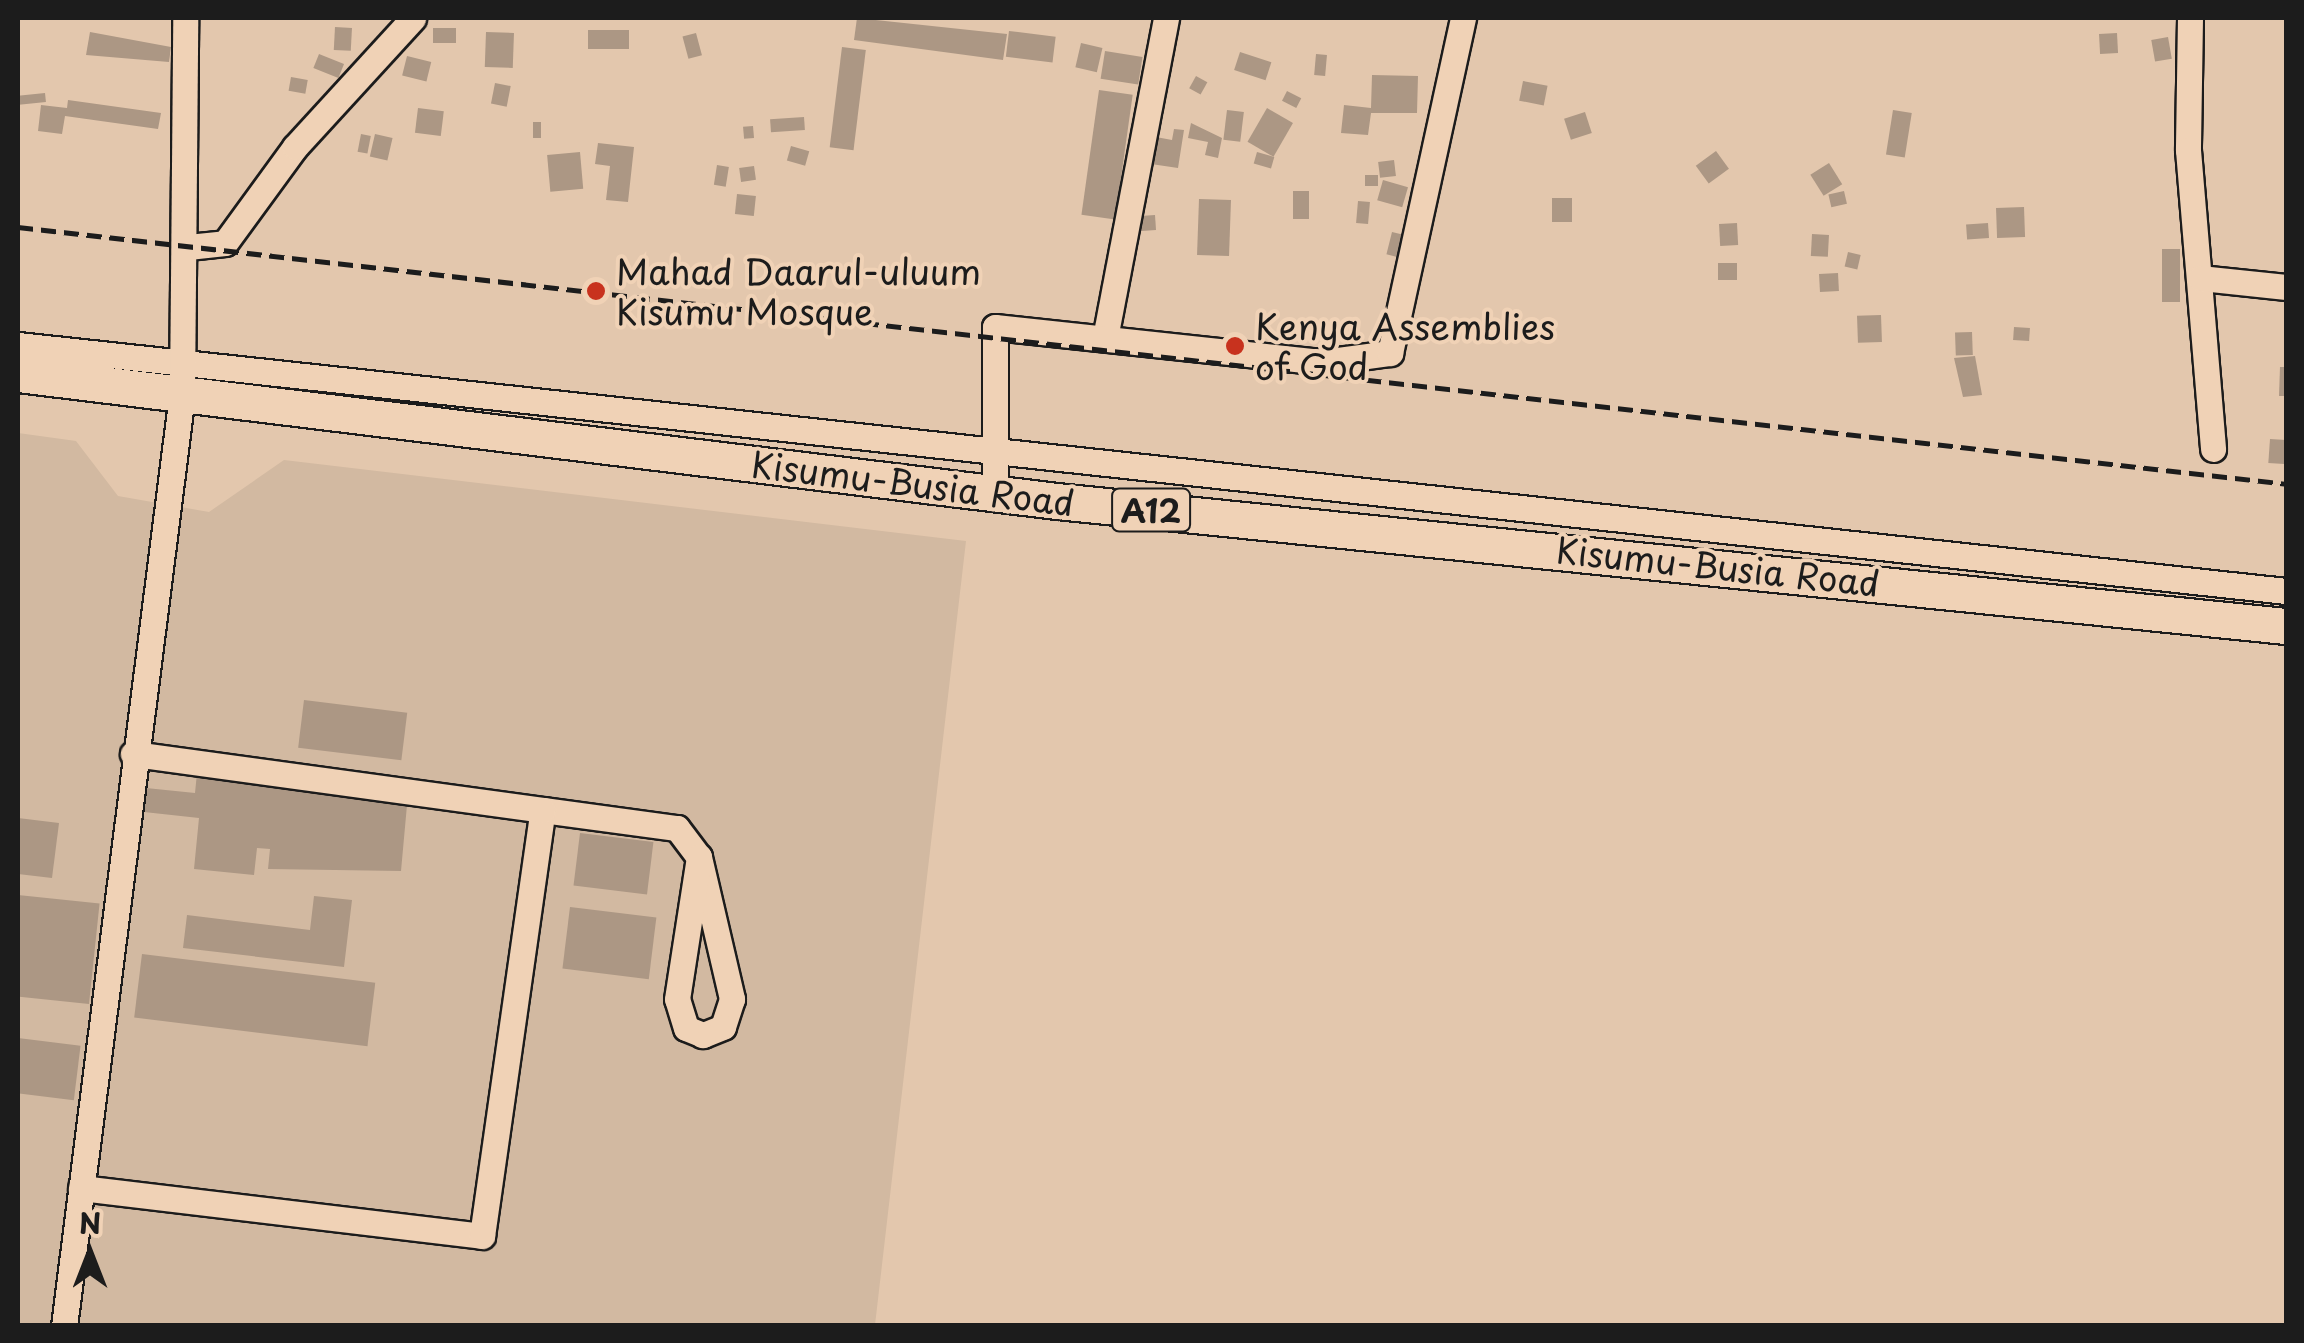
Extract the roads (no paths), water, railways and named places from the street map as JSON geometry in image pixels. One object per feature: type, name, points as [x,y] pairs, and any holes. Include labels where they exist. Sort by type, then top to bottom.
[{"type":"highway","name":"Kisumu-Busia Road","points":[[18,374],[183,380],[995,493],[2286,626]]},
{"type":"street","points":[[64,1326],[183,380],[188,247],[185,18]]},
{"type":"street","points":[[188,247],[225,244],[295,147],[414,18]]},
{"type":"street","points":[[1106,333],[1166,18]]},
{"type":"street","points":[[995,493],[991,330],[1106,333],[1322,362],[1390,353],[1463,18]]},
{"type":"street","points":[[2190,18],[2188,150],[2213,449]]},
{"type":"street","points":[[2200,278],[2286,287]]},
{"type":"street","points":[[18,345],[183,380],[995,450],[2286,591]]},
{"type":"street","points":[[133,754],[677,828],[700,857],[732,999],[723,1027],[704,1034],[686,1028],[677,999],[700,857]]},
{"type":"street","points":[[81,1188],[482,1236],[544,810]]},
{"type":"railway","points":[[18,227],[2286,484]]},
{"type":"place","name":"Mahad Daarul-uluum Kisumu Mosque","points":[[596,291]]},
{"type":"place","name":"Kenya Assemblies of God","points":[[1235,346]]}]
